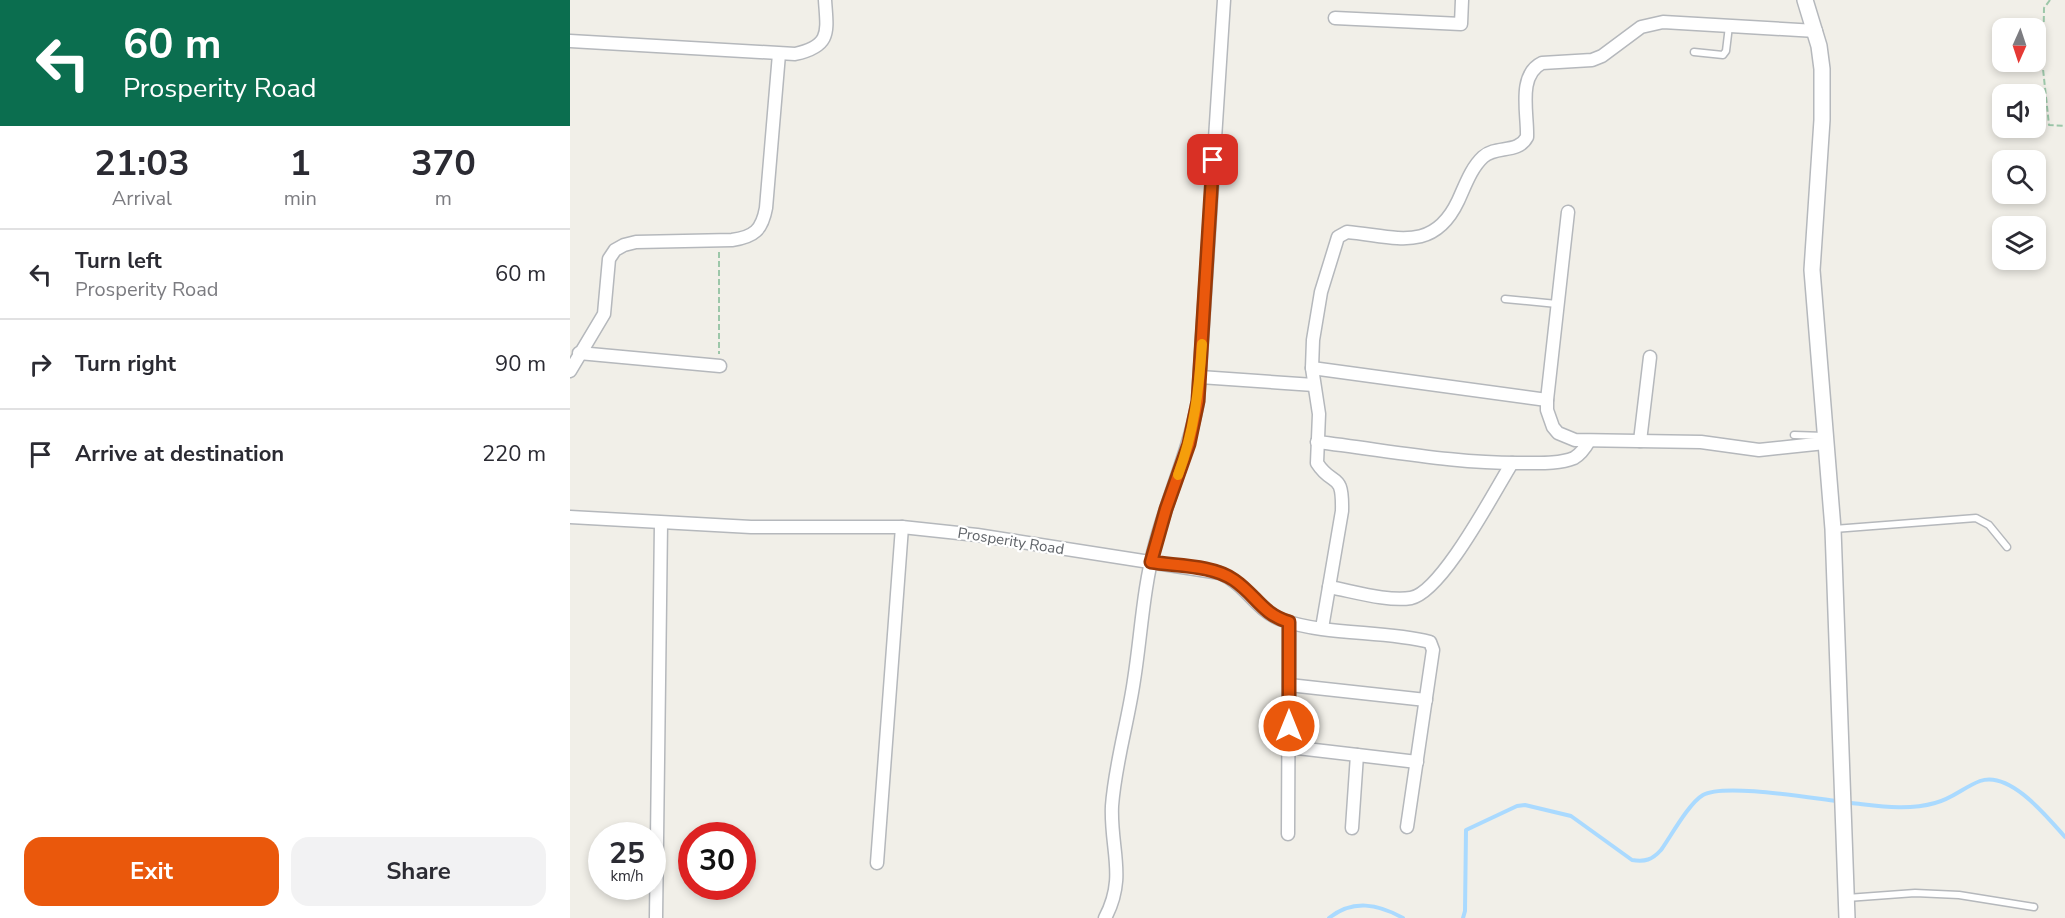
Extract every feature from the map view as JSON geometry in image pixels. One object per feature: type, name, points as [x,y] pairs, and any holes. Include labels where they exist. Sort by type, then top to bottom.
[{"type":"street","points":[[570,41],[779,54],[810,51],[821,43],[827,32],[825,0]]},
{"type":"street","points":[[1105,918],[1115,894],[1118,878],[1112,829],[1112,806],[1134,681],[1151,562],[1163,518],[1189,444],[1198,401],[1224,0]]},
{"type":"street","points":[[1335,18],[1461,24],[1462,0]]},
{"type":"street","points":[[1805,0],[1815,31],[1822,69],[1822,120],[1812,270],[1833,529],[1847,918]]},
{"type":"street","points":[[1322,628],[1342,511],[1342,492],[1338,481],[1321,469],[1317,462],[1319,414],[1312,368],[1316,315],[1330,256],[1338,237],[1347,232],[1418,238],[1443,226],[1453,212],[1473,169],[1481,158],[1489,153],[1512,148],[1524,142],[1527,137],[1528,77],[1535,66],[1553,61],[1592,60],[1602,56],[1641,27],[1657,23],[1682,22],[1815,31]]},
{"type":"street","points":[[570,371],[604,315],[609,259],[615,250],[636,242],[747,238],[759,231],[764,220],[779,54]]},
{"type":"street","points":[[1568,212],[1547,400],[1549,419],[1558,433],[1575,440],[1701,442],[1759,450],[1825,439]]},
{"type":"street","points":[[579,353],[720,366]]},
{"type":"street","points":[[1640,441],[1650,357]]},
{"type":"street","points":[[1312,368],[1547,400]]},
{"type":"street","points":[[1200,377],[1314,385]]},
{"type":"street","points":[[1317,442],[1457,460],[1541,463],[1575,458],[1584,451],[1589,441]]},
{"type":"street","points":[[1329,587],[1394,598],[1422,595],[1453,559],[1512,463]]},
{"type":"street","name":"Prosperity Road","points":[[570,517],[751,527],[903,527],[977,535],[1204,570],[1232,578],[1268,613],[1289,622],[1432,643],[1426,700]]},
{"type":"street","points":[[656,918],[661,523]]},
{"type":"street","points":[[877,863],[903,527]]},
{"type":"street","points":[[1288,834],[1289,622]]},
{"type":"street","points":[[1289,686],[1426,700],[1407,827]]},
{"type":"street","points":[[1289,747],[1417,762]]},
{"type":"street","points":[[1352,828],[1357,755]]},
{"type":"lane","points":[[1694,52],[1723,55],[1726,51],[1730,26]]},
{"type":"lane","points":[[1505,299],[1557,304]]},
{"type":"lane","points":[[1794,435],[1825,439]]},
{"type":"lane","points":[[1833,529],[1976,518],[1989,525],[2007,547]]},
{"type":"lane","points":[[1846,898],[1916,893],[1959,895],[2034,907]]},
{"type":"path","points":[[2050,0],[2044,8],[2043,69],[2049,125],[2065,126]]},
{"type":"path","points":[[719,240],[720,366]]},
{"type":"waterway","points":[[1851,803],[1914,807],[1947,799],[1980,781],[1992,779],[2004,782],[2016,789],[2039,808],[2065,837]]},
{"type":"waterway","points":[[1463,918],[1466,830],[1517,806],[1525,805],[1571,816],[1632,860],[1641,861],[1648,860],[1661,850],[1680,820],[1703,795],[1729,790],[1837,801]]},
{"type":"waterway","points":[[1329,918],[1338,912],[1356,906],[1384,909],[1403,918]]},
{"type":"slow traffic","points":[[1178,475],[1194,424],[1202,344]]},
{"type":"route","points":[[1213,160],[1198,401],[1189,444],[1166,509],[1151,562],[1220,573],[1232,578],[1245,588],[1268,613],[1289,622],[1289,726]]}]
